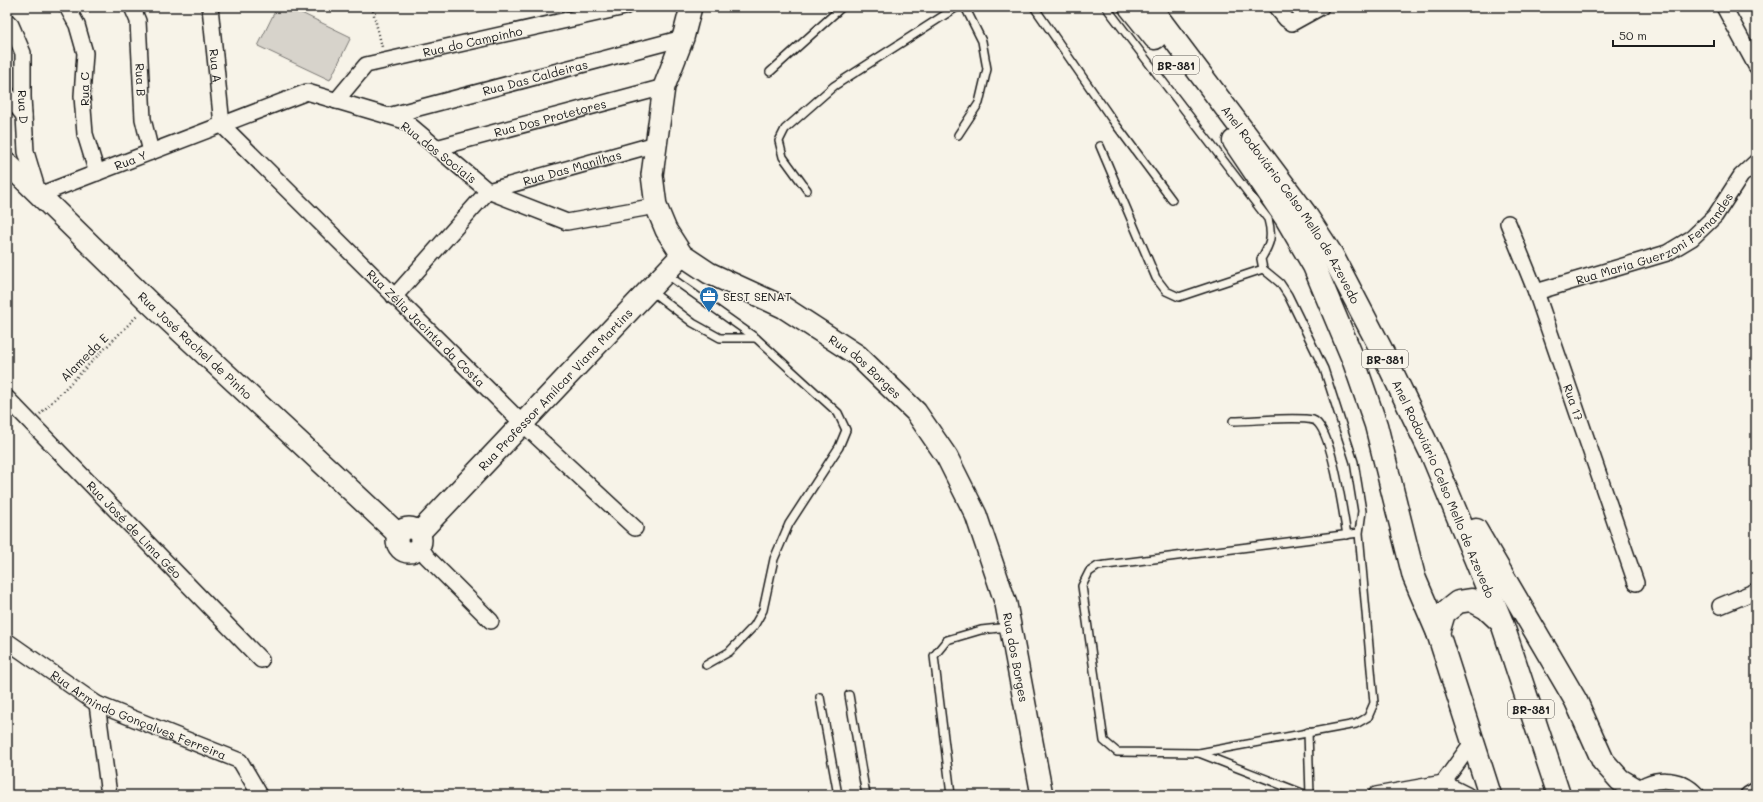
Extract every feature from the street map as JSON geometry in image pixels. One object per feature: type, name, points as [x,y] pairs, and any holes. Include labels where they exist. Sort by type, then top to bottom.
[{"type":"highway","name":"Anel Rodoviário Celso Mello de Azevedo","points":[[1130,7],[1222,123],[1286,218],[1314,266],[1353,360],[1376,425],[1414,577],[1438,633],[1474,740],[1490,795]]},
{"type":"highway","name":"Anel Rodoviário Celso Mello de Azevedo","points":[[1150,7],[1300,206],[1332,255],[1381,349],[1433,457],[1502,623],[1559,795]]},
{"type":"highway","points":[[1433,457],[1576,701],[1603,761],[1620,780],[1635,792]]},
{"type":"highway","points":[[1438,633],[1444,613],[1458,602],[1471,600],[1486,608],[1502,623]]},
{"type":"street","name":"Rua C","points":[[67,7],[77,25],[84,53],[82,96],[86,134],[97,173]]},
{"type":"street","name":"Rua B","points":[[132,7],[138,21],[143,119],[151,152]]},
{"type":"street","name":"Rua A","points":[[210,7],[222,125]]},
{"type":"street","name":"Rua do Campinho","points":[[336,101],[366,65],[625,7]]},
{"type":"street","name":"Rua dos Borges","points":[[691,7],[683,38],[664,87],[652,175],[656,206],[666,230],[682,255],[709,273],[783,307],[857,355],[916,412],[947,457],[976,515],[1006,604],[1042,795]]},
{"type":"street","points":[[1276,7],[1286,19],[1292,23],[1321,7]]},
{"type":"street","points":[[1724,7],[1756,66]]},
{"type":"street","name":"Rua D","points":[[7,21],[11,25],[23,54],[26,152],[39,195]]},
{"type":"street","name":"Rua Das Caldeiras","points":[[387,116],[683,38]]},
{"type":"street","name":"Rua Dos Protetores","points":[[436,148],[664,87]]},
{"type":"street","name":"Rua dos Sociais","points":[[222,125],[306,92],[405,121],[488,191],[567,222],[656,206]]},
{"type":"street","points":[[7,94],[24,116]]},
{"type":"street","name":"Rua Y","points":[[39,195],[222,125]]},
{"type":"street","name":"Rua Zélia Jacinta da Costa","points":[[222,125],[522,423],[634,528]]},
{"type":"street","name":"Rua Das Manilhas","points":[[488,191],[656,144]]},
{"type":"street","name":"Rua Maria Guerzoni Fernandes","points":[[1536,292],[1667,253],[1692,238],[1715,216],[1741,176],[1756,162]]},
{"type":"street","name":"Rua José Rachel de Pinho","points":[[7,163],[150,303],[412,536],[491,621]]},
{"type":"street","points":[[394,297],[488,191]]},
{"type":"street","name":"Rua 17","points":[[1508,223],[1536,292],[1636,583]]},
{"type":"street","name":"Rua Professor Amílcar Viana Martins","points":[[412,536],[682,255]]},
{"type":"street","name":"Rua José de Lima Géo","points":[[7,398],[261,660]]},
{"type":"street","points":[[1720,606],[1756,591]]},
{"type":"street","name":"Rua Armindo Gonçalves Ferreira","points":[[7,641],[97,704],[240,761],[260,795]]},
{"type":"street","points":[[97,704],[109,795]]},
{"type":"street","points":[[1443,783],[1474,740]]},
{"type":"street","points":[[1635,792],[1650,782],[1664,780],[1679,782],[1692,789],[1697,795]]},
{"type":"street","points":[[1376,795],[1443,783],[1467,795]]},
{"type":"street","points":[[1748,795],[1756,790]]},
{"type":"lane","points":[[770,72],[842,7]]},
{"type":"lane","points":[[807,190],[783,157],[778,141],[785,129],[834,86],[957,7]]},
{"type":"lane","points":[[958,135],[979,103],[987,68],[982,41],[965,7]]},
{"type":"lane","points":[[1034,7],[1111,118],[1172,200]]},
{"type":"lane","points":[[1106,7],[1268,219],[1272,234],[1267,249],[1261,260],[1263,269],[1280,283],[1288,295],[1324,369],[1354,462],[1362,511],[1359,533],[1374,703],[1368,717],[1356,724],[1198,753],[1117,752],[1104,741],[1082,586],[1089,572],[1098,566],[1359,533]]},
{"type":"lane","points":[[1100,146],[1156,278],[1166,291],[1179,297],[1263,269]]},
{"type":"lane","points":[[664,273],[756,338],[838,413],[846,430],[839,447],[789,524],[774,559],[763,610],[754,626],[729,652],[706,665]]},
{"type":"lane","points":[[649,289],[693,323],[720,338],[756,338]]},
{"type":"lane","points":[[1233,421],[1301,419],[1314,421],[1319,425],[1323,430],[1330,447],[1347,535]]},
{"type":"lane","points":[[950,795],[934,656],[947,640],[981,630],[1010,627]]},
{"type":"lane","points":[[848,695],[866,795]]},
{"type":"lane","points":[[820,697],[838,795]]},
{"type":"lane","points":[[1198,753],[1308,795],[1308,732]]},
{"type":"path","points":[[372,7],[386,61]]},
{"type":"path","name":"Alameda E","points":[[31,423],[150,303]]},
{"type":"shaded area","points":[[277,7],[289,7],[351,37],[330,80],[258,46]]},
{"type":"place","name":"SEST SENAT","points":[[709,313]]}]
